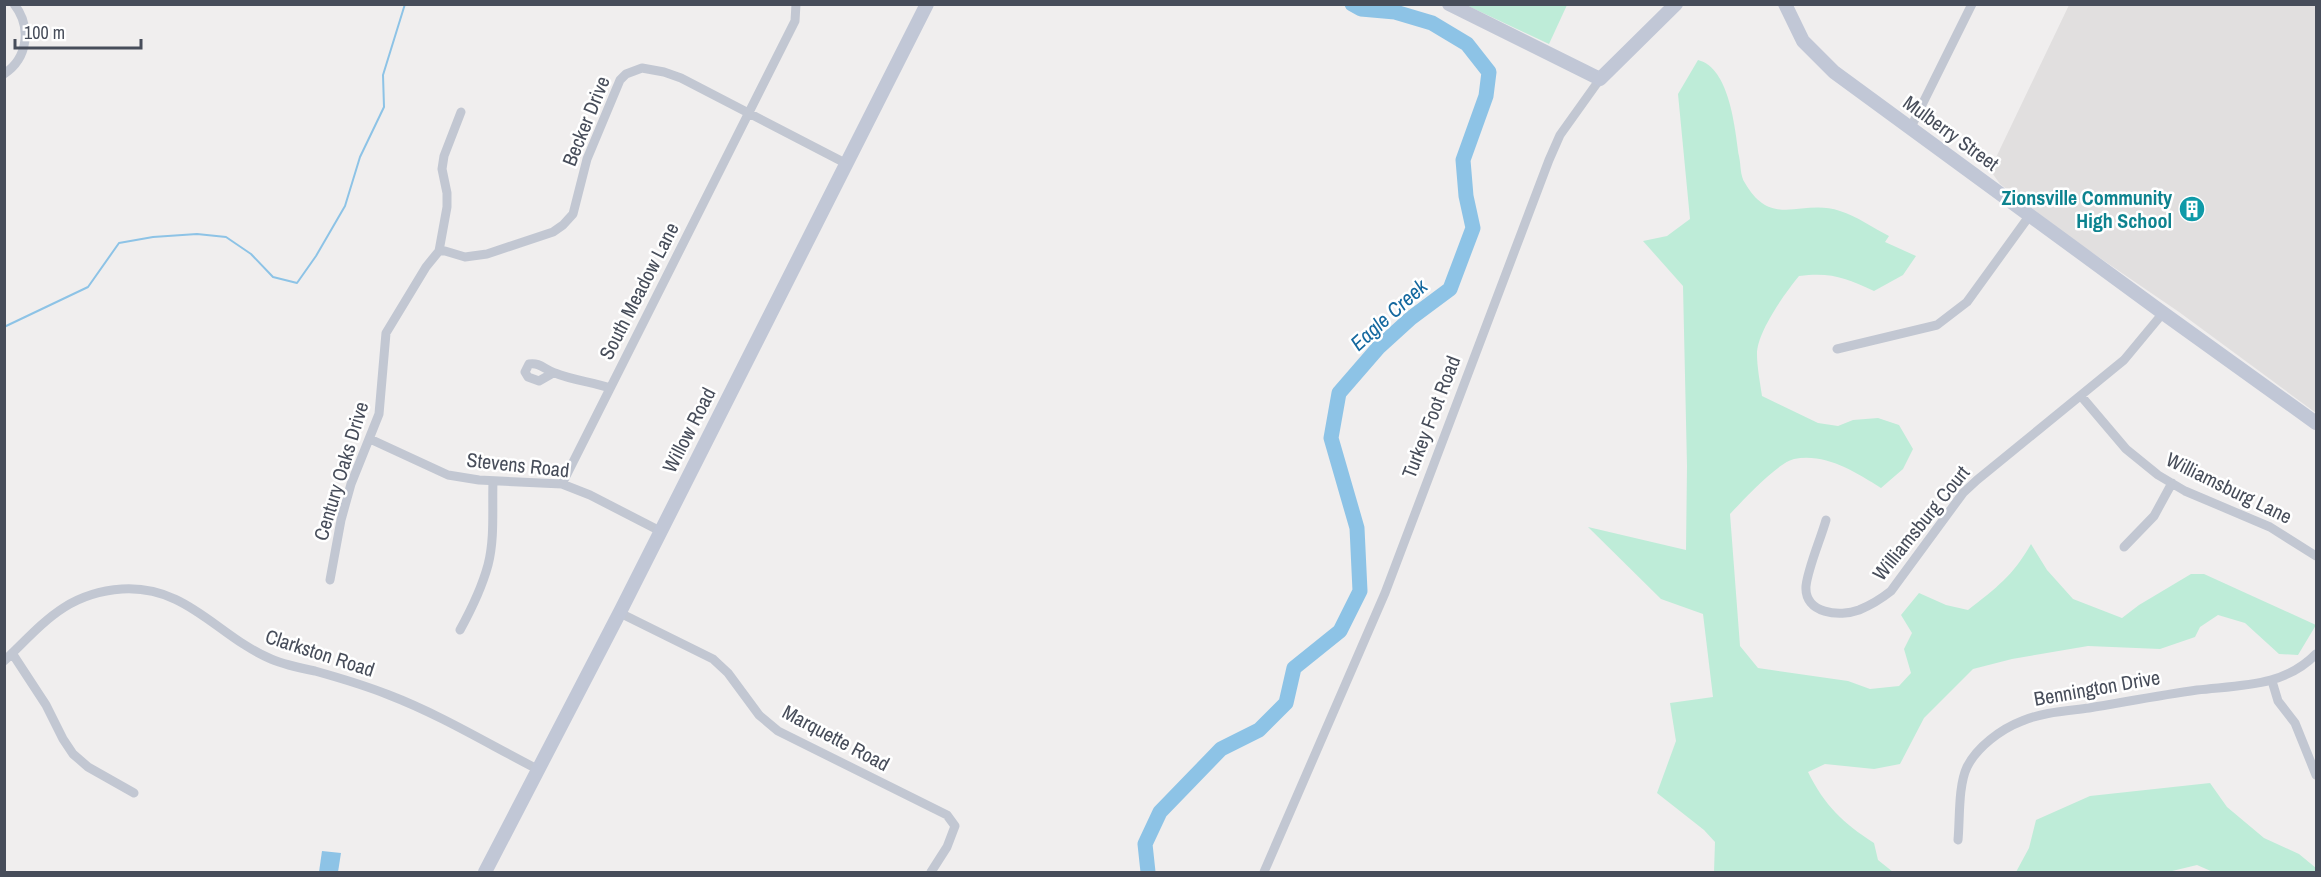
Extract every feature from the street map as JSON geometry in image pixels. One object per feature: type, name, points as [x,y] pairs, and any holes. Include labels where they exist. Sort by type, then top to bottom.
[{"type":"street","points":[[4,74],[17,63],[25,44],[24,22],[14,4]]},
{"type":"street","name":"South Meadow Lane","points":[[562,484],[795,21],[795,4]]},
{"type":"street","name":"Willow Road","points":[[485,873],[620,613],[927,4]]},
{"type":"street","points":[[1449,4],[1600,79]]},
{"type":"street","name":"Turkey Foot Road","points":[[1264,873],[1385,593],[1560,135],[1600,79],[1676,4]]},
{"type":"street","name":"Mulberry Street","points":[[1785,4],[1803,41],[1834,72],[2316,423]]},
{"type":"street","points":[[1911,128],[1972,4]]},
{"type":"street","name":"Becker Drive","points":[[442,251],[465,257],[487,254],[553,232],[563,225],[573,214],[587,159],[617,87],[626,74],[642,68],[681,78],[847,164]]},
{"type":"street","points":[[442,251],[447,207],[447,193],[442,169],[444,156],[461,112]]},
{"type":"street","points":[[1837,348],[1937,326],[1967,302],[2030,215]]},
{"type":"street","name":"Century Oaks Drive","points":[[330,580],[341,520],[351,484],[379,414],[386,333],[426,267],[442,251]]},
{"type":"street","name":"Williamsburg Court","points":[[1826,520],[1806,586],[1808,598],[1816,608],[1824,611],[1837,614],[1857,611],[1891,591],[1964,493],[1977,480],[2128,355],[2163,313]]},
{"type":"street","points":[[553,373],[610,388]]},
{"type":"street","name":"Williamsburg Lane","points":[[2081,396],[2126,449],[2145,465],[2172,483],[2270,527],[2316,556]]},
{"type":"street","name":"Stevens Road","points":[[370,439],[448,475],[493,481],[562,484],[590,495],[660,531]]},
{"type":"street","points":[[460,630],[470,613],[488,564],[493,481]]},
{"type":"street","points":[[2124,547],[2150,522],[2172,483]]},
{"type":"street","name":"Clarkston Road","points":[[4,661],[50,616],[92,594],[124,589],[166,594],[196,609],[259,654],[274,661],[360,684],[392,696],[539,770]]},
{"type":"street","name":"Marquette Road","points":[[620,613],[712,660],[728,673],[759,715],[778,731],[947,815],[955,826],[947,847],[931,873]]},
{"type":"street","points":[[12,653],[46,705],[73,754],[88,767],[134,793]]},
{"type":"street","name":"Bennington Drive","points":[[1958,840],[1962,786],[1967,767],[1993,738],[2020,721],[2041,715],[2166,694],[2272,681],[2296,672],[2316,654]]},
{"type":"street","points":[[2272,681],[2274,693],[2295,723],[2316,775]]},
{"type":"shaded area","name":"Zionsville Community High School","points":[[2069,5],[2316,5],[2316,413],[2179,312],[2075,241],[2000,184],[1990,170]]},
{"type":"green space","points":[[1466,5],[1567,5],[1549,44]]},
{"type":"green space","points":[[1698,60],[1709,65],[1724,87],[1733,116],[1742,177],[1755,197],[1777,209],[1826,208],[1846,213],[1889,236],[1885,242],[1916,256],[1903,275],[1874,291],[1838,277],[1799,276],[1780,302],[1758,345],[1758,369],[1762,396],[1818,423],[1838,426],[1853,420],[1878,418],[1899,425],[1913,449],[1903,469],[1881,488],[1829,461],[1794,459],[1769,475],[1730,514],[1740,646],[1758,668],[1848,681],[1870,689],[1899,686],[1911,673],[1904,649],[1912,633],[1901,615],[1919,593],[1946,605],[1968,610],[2011,573],[2031,544],[2047,570],[2073,599],[2122,618],[2139,605],[2191,574],[2204,574],[2316,625],[2298,655],[2279,654],[2245,623],[2218,615],[2200,627],[2195,637],[2160,649],[2088,646],[2012,659],[1973,669],[1924,718],[1900,764],[1874,769],[1825,764],[1808,772],[1828,804],[1844,821],[1874,843],[1878,860],[1893,872],[1714,872],[1715,842],[1704,830],[1657,793],[1676,741],[1670,703],[1713,697],[1703,614],[1661,599],[1588,527],[1686,550],[1687,466],[1683,286],[1643,241],[1667,236],[1690,219],[1678,94]]},
{"type":"green space","points":[[2210,783],[2227,807],[2264,838],[2299,854],[2316,868],[2316,872],[2213,872],[2197,865],[2168,872],[2016,872],[2029,848],[2036,820],[2090,796]]},
{"type":"water","points":[[322,851],[341,853],[338,872],[319,872]]},
{"type":"waterway","points":[[4,327],[88,287],[119,243],[153,237],[197,234],[226,237],[251,254],[273,277],[297,283],[316,256],[345,206],[360,157],[384,107],[383,75],[405,4]]},
{"type":"waterway","name":"Eagle Creek","points":[[1148,872],[1145,844],[1160,812],[1221,749],[1259,730],[1286,703],[1294,668],[1340,631],[1360,591],[1357,528],[1331,438],[1339,393],[1378,348],[1411,318],[1450,289],[1473,228],[1466,196],[1463,160],[1486,96],[1489,72],[1467,44],[1432,23],[1395,12],[1361,9],[1352,4]]},
{"type":"place","name":"Zionsville Community High School","points":[[2192,209]]}]
